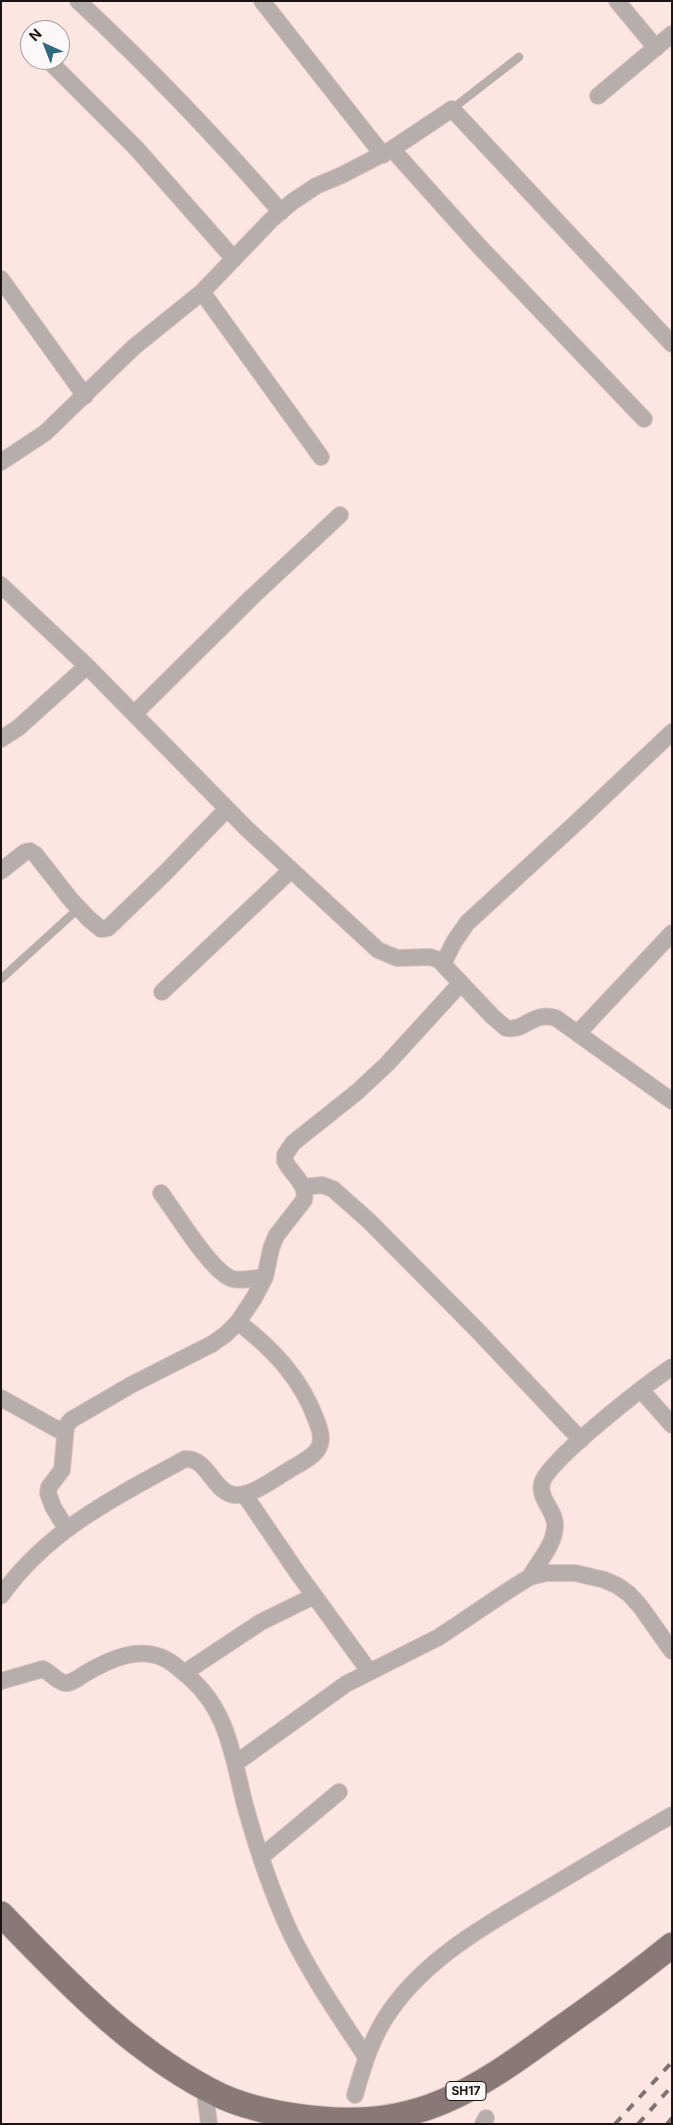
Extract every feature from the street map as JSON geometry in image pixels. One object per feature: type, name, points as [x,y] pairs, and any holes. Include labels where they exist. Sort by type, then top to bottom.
[{"type":"main road","name":"SH17","points":[[1,1914],[69,1983],[110,2021],[154,2056],[213,2091],[262,2110],[295,2117],[362,2121],[402,2116],[442,2102],[478,2085],[587,2010],[672,1945]]},
{"type":"street","points":[[78,1],[130,50],[215,136],[281,212]]},
{"type":"street","points":[[262,1],[388,152],[644,419]]},
{"type":"street","points":[[617,1],[656,48]]},
{"type":"street","points":[[598,96],[672,34]]},
{"type":"street","points":[[58,70],[136,148],[234,259]]},
{"type":"street","points":[[1,462],[45,433],[134,347],[202,292],[281,212],[316,186],[342,176],[388,152],[452,109],[672,344]]},
{"type":"street","points":[[1,279],[85,396]]},
{"type":"street","points":[[202,292],[321,457]]},
{"type":"street","points":[[134,714],[252,597],[340,515]]},
{"type":"street","points":[[1,586],[88,666],[290,871],[378,950],[397,958],[434,957],[506,1028],[518,1028],[536,1017],[546,1015],[556,1018],[672,1102]]},
{"type":"street","points":[[1,739],[18,728],[88,666]]},
{"type":"street","points":[[443,964],[454,942],[468,923],[672,732]]},
{"type":"street","points":[[1,871],[18,856],[30,851],[40,859],[79,908],[96,926],[101,929],[112,926],[227,809]]},
{"type":"street","points":[[162,992],[290,871]]},
{"type":"street","points":[[578,1033],[672,933]]},
{"type":"street","points":[[66,1528],[53,1507],[48,1493],[49,1487],[62,1470],[66,1426],[71,1420],[131,1385],[212,1344],[238,1322],[265,1277],[270,1249],[276,1236],[304,1200],[306,1193],[304,1187],[285,1161],[285,1155],[292,1142],[357,1092],[387,1064],[461,983]]},
{"type":"street","points":[[304,1187],[322,1185],[333,1188],[369,1221],[478,1331],[581,1440]]},
{"type":"street","points":[[161,1193],[211,1261],[222,1272],[231,1278],[265,1277]]},
{"type":"street","points":[[1,1596],[13,1579],[33,1558],[66,1528],[185,1459],[192,1458],[199,1462],[230,1494],[244,1494],[272,1481],[317,1451],[322,1439],[315,1417],[296,1379],[260,1339],[238,1322]]},
{"type":"street","points":[[530,1577],[553,1538],[555,1526],[553,1514],[543,1494],[542,1484],[560,1459],[581,1440],[672,1367]]},
{"type":"street","points":[[641,1390],[672,1425]]},
{"type":"street","points":[[1,1398],[64,1433]]},
{"type":"street","points":[[244,1494],[314,1596],[369,1671]]},
{"type":"street","points":[[236,1764],[332,1694],[369,1671],[439,1637],[530,1577],[546,1573],[575,1573],[605,1580],[618,1586],[640,1606],[672,1651]]},
{"type":"street","points":[[184,1673],[260,1622],[314,1596]]},
{"type":"street","points":[[1,1681],[43,1669],[59,1681],[71,1682],[100,1665],[120,1657],[138,1653],[155,1655],[169,1661],[206,1694],[219,1715],[232,1747],[245,1805],[261,1857],[291,1934],[309,1967],[366,2057]]},
{"type":"street","points":[[261,1857],[339,1792]]},
{"type":"street","points":[[355,2095],[366,2057],[389,2012],[419,1975],[457,1946],[521,1904],[672,1815]]},
{"type":"street","points":[[209,2124],[213,2091]]},
{"type":"lane","points":[[452,109],[519,56]]},
{"type":"lane","points":[[1,980],[79,908]]},
{"type":"railway","points":[[615,2124],[672,2062]]},
{"type":"railway","points":[[638,2124],[672,2086]]},
{"type":"railway","points":[[667,2124],[672,2118]]}]
